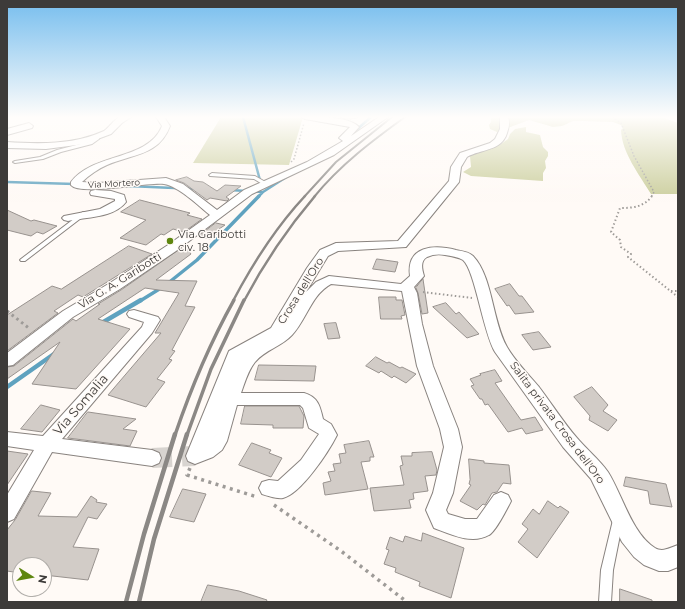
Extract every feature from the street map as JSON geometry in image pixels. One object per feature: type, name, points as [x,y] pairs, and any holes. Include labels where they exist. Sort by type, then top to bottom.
[{"type":"street","name":"Via Mortero","points":[[150,145],[142,150],[105,163],[82,176],[76,182],[76,185],[98,186],[166,181],[179,186],[217,215]]},
{"type":"street","points":[[331,153],[331,147],[333,145]]},
{"type":"street","name":"Via G. A. Garibotti","points":[[7,361],[68,314],[115,286],[172,248],[248,192],[310,164],[342,145]]},
{"type":"street","name":"Crosa dell'Oro","points":[[195,456],[234,355],[268,337],[276,330],[313,268],[324,253],[336,247],[402,244],[454,182],[456,167],[463,155],[489,145]]},
{"type":"street","points":[[68,218],[83,214],[103,212],[114,208],[121,202],[120,197],[111,194],[84,192],[80,186]]},
{"type":"street","name":"Salita privata Crosa dell'Oro","points":[[408,288],[413,284],[417,276],[414,268],[415,260],[423,253],[436,251],[451,252],[468,258],[475,270],[487,314],[499,346],[570,442],[596,470],[627,529],[640,549],[649,557],[662,561],[674,559],[678,555]]},
{"type":"street","points":[[195,456],[208,452],[216,444],[238,379],[248,359],[264,346],[282,337],[290,328],[300,309],[319,284],[329,280],[408,288],[425,366],[449,429],[453,447],[443,493],[436,510],[441,521],[465,529],[483,528],[501,501]]},
{"type":"street","name":"Via Somalia","points":[[7,513],[48,444],[147,330],[153,320],[134,314]]},
{"type":"street","points":[[232,399],[304,400],[311,405],[315,423],[325,429],[328,435],[308,466],[282,490],[267,496]]},
{"type":"street","points":[[7,439],[152,458]]},
{"type":"lane","points":[[15,162],[35,160],[58,151],[83,145]]},
{"type":"lane","points":[[212,175],[255,178],[262,181],[271,182]]},
{"type":"lane","points":[[23,260],[83,214]]},
{"type":"lane","points":[[606,602],[607,570],[612,542],[620,514]]},
{"type":"path","points":[[294,159],[298,145]]},
{"type":"path","points":[[630,145],[644,178],[654,192],[651,198],[639,207],[620,208],[611,232],[620,240],[621,247],[631,254],[628,257],[678,297]]},
{"type":"path","points":[[408,288],[484,300]]},
{"type":"path","points":[[669,291],[678,291]]},
{"type":"path","points":[[7,311],[38,336]]},
{"type":"path","points":[[195,456],[187,475],[267,496],[408,602]]},
{"type":"green space","points":[[204,145],[295,145],[289,165],[193,163]]},
{"type":"green space","points":[[497,145],[543,145],[548,152],[548,156],[545,161],[546,168],[543,173],[543,181],[471,176],[463,172],[471,167],[470,156]]},
{"type":"green space","points":[[624,145],[678,145],[678,194],[651,194],[636,171]]},
{"type":"building","points":[[187,177],[194,181],[203,182],[217,191],[225,185],[241,186],[226,197],[229,199],[227,201],[210,198],[207,200],[184,183],[176,180]]},
{"type":"building","points":[[140,200],[190,213],[187,215],[202,219],[184,232],[173,229],[164,235],[161,234],[146,245],[120,238],[146,220],[121,212]]},
{"type":"building","points":[[7,210],[31,221],[34,220],[57,226],[43,234],[37,232],[31,236],[7,230]]},
{"type":"building","points":[[216,223],[225,225],[219,229],[222,230],[210,239],[199,236]]},
{"type":"building","points":[[129,246],[152,254],[83,297],[78,295],[54,311],[58,313],[7,351],[7,315],[52,286],[61,289]]},
{"type":"building","points":[[185,246],[191,254],[156,280],[197,281],[185,306],[195,307],[172,350],[175,351],[169,359],[172,360],[157,379],[165,382],[146,407],[108,395],[161,333],[155,333],[179,293],[145,288],[98,319],[130,329],[76,389],[32,384],[60,342],[7,379],[7,367],[14,366],[73,319],[76,321],[100,304],[98,304]]},
{"type":"building","points":[[377,259],[398,262],[395,272],[373,269]]},
{"type":"building","points":[[423,279],[428,313],[422,314],[416,288]]},
{"type":"building","points":[[510,284],[519,296],[522,296],[534,312],[515,314],[509,305],[507,306],[495,289]]},
{"type":"building","points":[[379,297],[396,297],[396,300],[402,300],[405,315],[401,316],[402,319],[381,319]]},
{"type":"building","points":[[446,303],[456,314],[459,312],[479,334],[467,338],[433,307]]},
{"type":"building","points":[[336,323],[340,338],[328,339],[324,324]]},
{"type":"building","points":[[539,332],[551,347],[533,350],[522,335]]},
{"type":"building","points":[[376,357],[387,363],[389,362],[416,374],[406,383],[394,376],[392,378],[381,371],[379,373],[366,366]]},
{"type":"building","points":[[259,365],[316,366],[314,381],[255,380]]},
{"type":"building","points":[[495,370],[502,381],[495,383],[521,420],[535,417],[543,430],[526,434],[522,428],[508,432],[488,404],[485,405],[482,399],[480,399],[471,386],[474,385],[470,379],[481,375],[480,374]]},
{"type":"building","points":[[592,387],[608,405],[603,411],[617,420],[608,431],[589,420],[590,416],[574,397]]},
{"type":"building","points":[[41,405],[60,410],[42,432],[21,429]]},
{"type":"building","points":[[245,406],[299,406],[304,416],[303,428],[273,428],[273,425],[241,424]]},
{"type":"building","points":[[88,412],[136,419],[123,429],[137,431],[130,446],[68,438]]},
{"type":"building","points":[[369,441],[374,457],[370,457],[370,461],[361,462],[368,489],[325,495],[323,483],[331,481],[328,472],[335,471],[333,464],[341,463],[339,454],[346,453],[344,445]]},
{"type":"building","points":[[252,443],[271,450],[269,453],[282,458],[271,477],[239,465]]},
{"type":"building","points":[[7,451],[28,454],[7,485]]},
{"type":"building","points":[[432,452],[437,470],[436,475],[425,476],[428,491],[413,493],[414,499],[409,500],[411,508],[374,511],[370,488],[404,485],[400,466],[403,465],[401,456],[412,456],[412,453]]},
{"type":"building","points":[[469,459],[484,461],[484,463],[509,465],[511,484],[503,483],[497,492],[492,493],[485,505],[483,504],[477,510],[460,501],[471,485],[469,484]]},
{"type":"building","points":[[626,477],[666,484],[672,507],[650,504],[648,491],[624,486]]},
{"type":"building","points":[[183,489],[206,494],[194,522],[170,517]]},
{"type":"building","points":[[32,491],[51,493],[38,516],[77,517],[91,496],[97,500],[96,502],[107,504],[97,519],[88,517],[73,547],[99,549],[88,580],[52,576],[52,557],[12,557],[12,572],[7,571],[7,530],[15,520]]},
{"type":"building","points":[[548,501],[558,508],[560,506],[569,512],[537,558],[518,542],[528,529],[522,524],[533,509],[539,514]]},
{"type":"building","points":[[423,533],[464,548],[451,598],[419,586],[420,582],[395,572],[396,568],[384,564],[389,550],[386,549],[390,537],[403,542],[405,536],[421,541]]},
{"type":"building","points":[[208,585],[239,591],[267,600],[266,602],[201,602]]},
{"type":"building","points":[[620,589],[652,600],[652,602],[620,602]]},
{"type":"waterway","points":[[251,145],[261,184]]},
{"type":"waterway","points":[[263,192],[288,176]]},
{"type":"waterway","points":[[7,182],[75,184]]},
{"type":"waterway","points":[[128,186],[197,189]]},
{"type":"waterway","points":[[230,190],[263,192]]},
{"type":"waterway","points":[[259,196],[263,192]]},
{"type":"waterway","points":[[167,284],[197,260],[259,196]]},
{"type":"waterway","points":[[140,301],[161,288]]},
{"type":"waterway","points":[[100,324],[141,300]]},
{"type":"waterway","points":[[7,387],[54,354]]},
{"type":"tunnel","points":[[152,458],[195,456]]},
{"type":"railway","points":[[304,197],[336,162],[357,145]]},
{"type":"railway","points":[[314,197],[335,174],[367,145]]},
{"type":"railway","points":[[233,301],[266,246],[284,220],[305,196]]},
{"type":"railway","points":[[244,301],[276,247],[315,196]]},
{"type":"railway","points":[[175,435],[202,366],[234,300]]},
{"type":"railway","points":[[187,435],[211,369],[244,300]]},
{"type":"railway","points":[[126,602],[144,534],[175,434]]},
{"type":"railway","points":[[139,602],[154,539],[187,434]]},
{"type":"place","name":"Via Garibotti civ. 18","points":[[170,241]]}]
